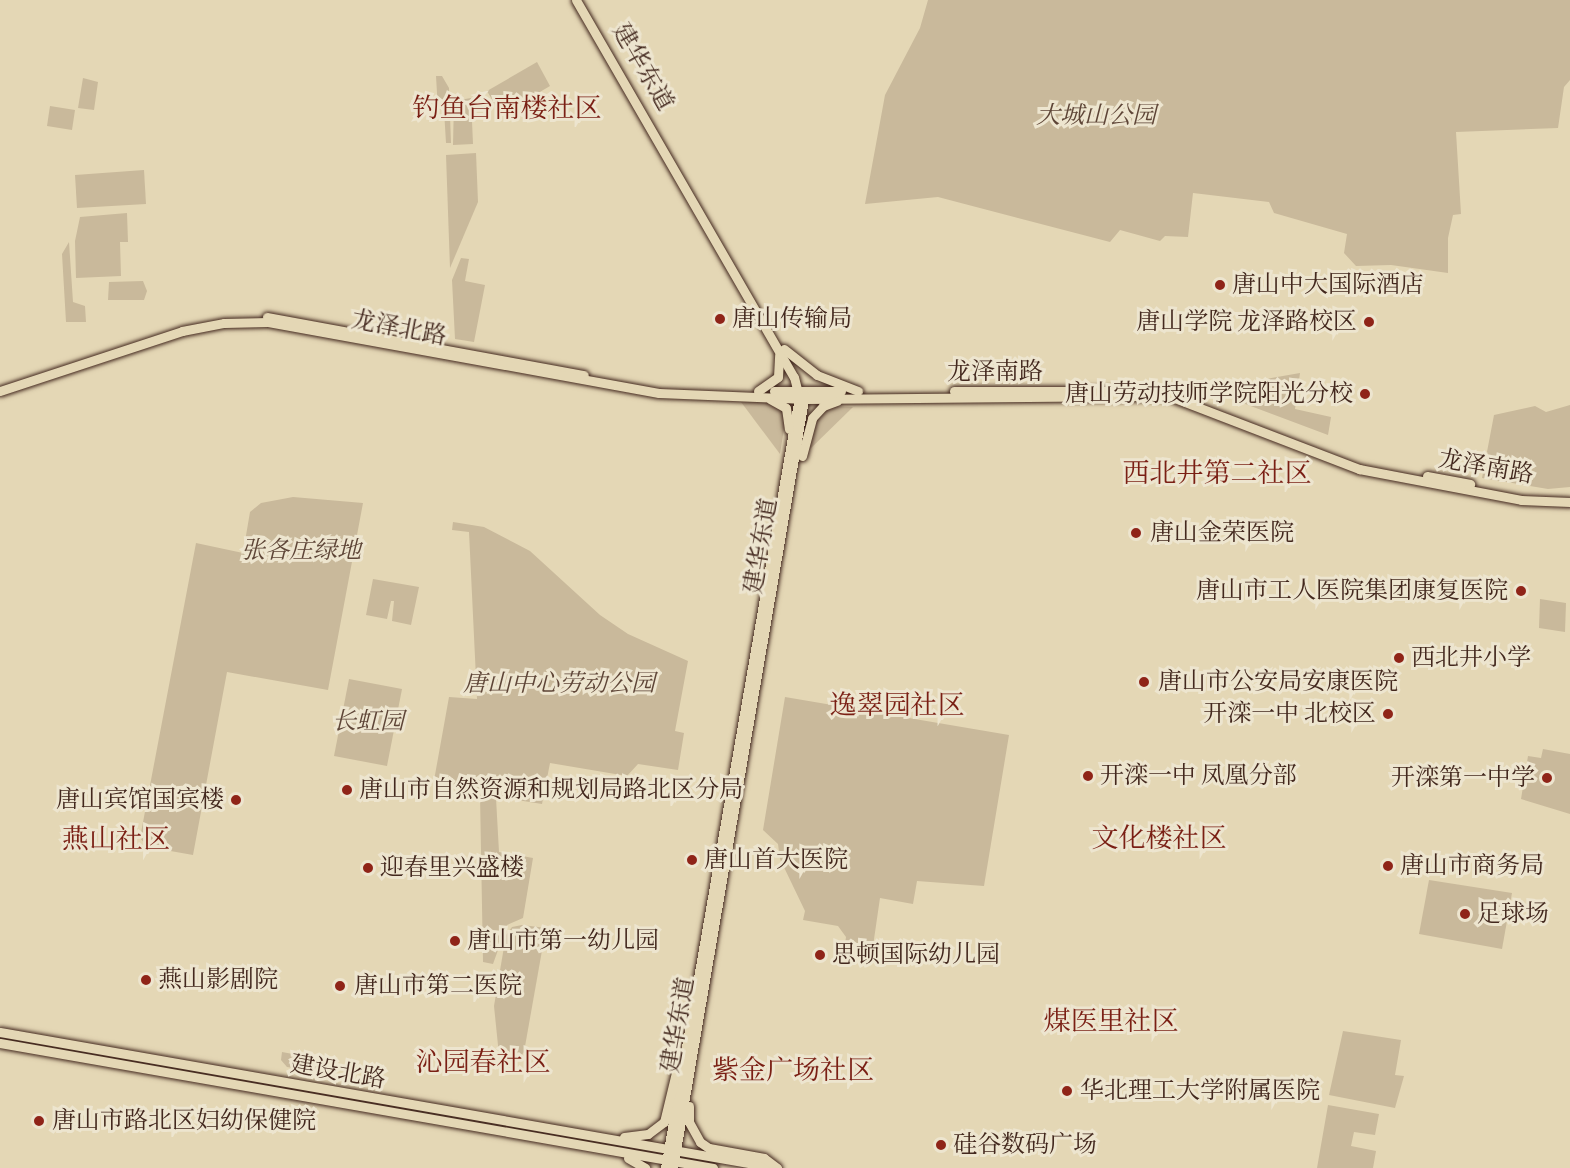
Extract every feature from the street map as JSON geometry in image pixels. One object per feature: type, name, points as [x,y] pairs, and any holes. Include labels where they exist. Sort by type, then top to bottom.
[{"type":"main road","name":"建华东道","points":[[576,0],[802,395],[774,544],[670,1164]]},
{"type":"main road","name":"建华东道","points":[[582,0],[784,349],[802,395],[794,471],[690,1044]]},
{"type":"main road","name":"龙泽北路","points":[[0,384],[182,326],[250,316],[280,318],[642,386],[802,395]]},
{"type":"main road","name":"龙泽北路","points":[[0,391],[182,331],[246,322],[288,325],[639,391],[717,396],[802,395]]},
{"type":"main road","points":[[758,391],[768,387],[781,371],[781,359],[769,334]]},
{"type":"main road","points":[[784,349],[817,375],[859,394]]},
{"type":"main road","name":"龙泽南路","points":[[802,395],[1166,390],[1208,402],[1363,465],[1533,495],[1570,496]]},
{"type":"main road","points":[[794,471],[816,413],[828,404],[859,394]]},
{"type":"main road","name":"龙泽南路","points":[[859,394],[1169,396],[1199,405],[1351,467],[1521,500],[1570,502]]},
{"type":"main road","points":[[717,396],[773,399],[789,414],[772,531],[774,544]]},
{"type":"main road","name":"建设北路","points":[[0,1032],[778,1168]]},
{"type":"main road","name":"建设北路","points":[[0,1043],[561,1142],[670,1164],[713,1168]]},
{"type":"main road","points":[[557,1131],[636,1138],[655,1131],[667,1115],[675,1072],[690,1044]]},
{"type":"main road","points":[[690,1044],[695,1068],[688,1115],[697,1138],[709,1148],[764,1158],[778,1168]]},
{"type":"main road","points":[[561,1142],[631,1158],[645,1168]]},
{"type":"green space","name":"大城山公园","points":[[928,0],[1570,0],[1570,80],[1564,87],[1558,128],[1456,132],[1461,214],[1453,215],[1448,238],[1448,273],[1391,265],[1356,266],[1344,253],[1347,234],[1274,213],[1269,202],[1193,193],[1188,237],[1165,236],[1160,241],[1120,230],[1110,242],[938,197],[865,204],[885,95],[920,28]]},
{"type":"green space","points":[[537,62],[550,86],[501,115],[487,91]]},
{"type":"green space","points":[[436,76],[442,76],[449,88],[451,143],[446,143],[444,110],[438,110]]},
{"type":"green space","points":[[83,78],[98,82],[94,110],[78,108]]},
{"type":"green space","points":[[471,98],[473,144],[453,145],[454,101]]},
{"type":"green space","points":[[50,106],[75,110],[72,130],[47,126]]},
{"type":"green space","points":[[476,153],[478,202],[450,268],[446,155]]},
{"type":"green space","points":[[144,170],[146,204],[77,208],[75,175]]},
{"type":"green space","points":[[127,213],[128,242],[120,242],[121,276],[76,278],[75,241],[80,217]]},
{"type":"green space","points":[[69,242],[73,302],[85,306],[86,322],[66,322],[62,254]]},
{"type":"green space","points":[[461,258],[469,259],[465,281],[485,285],[474,342],[455,339],[452,280]]},
{"type":"green space","points":[[143,281],[147,291],[144,300],[108,300],[109,282]]},
{"type":"green space","points":[[1300,373],[1295,409],[1331,417],[1328,435],[1232,399],[1244,383]]},
{"type":"green space","points":[[769,401],[781,408],[785,422],[780,454],[741,402]]},
{"type":"green space","points":[[1570,405],[1570,487],[1548,489],[1482,478],[1494,415],[1535,406],[1546,412]]},
{"type":"green space","points":[[832,406],[853,407],[809,450],[813,422]]},
{"type":"green space","name":"张各庄绿地","points":[[293,497],[363,503],[328,690],[227,672],[193,855],[148,847],[140,838],[196,543],[243,553],[250,512],[261,503]]},
{"type":"green space","name":"唐山中心劳动公园","points":[[453,522],[484,527],[530,551],[600,615],[628,634],[688,661],[675,731],[684,733],[678,770],[638,764],[627,776],[550,763],[542,804],[433,786],[449,697],[477,699],[469,532],[452,530]]},
{"type":"green space","points":[[373,579],[419,587],[411,625],[392,621],[394,601],[391,601],[387,619],[366,615]]},
{"type":"green space","points":[[1540,599],[1566,603],[1565,632],[1539,628]]},
{"type":"green space","name":"长虹园","points":[[349,679],[402,689],[387,766],[334,756]]},
{"type":"green space","points":[[785,697],[1009,735],[984,886],[917,881],[913,904],[880,898],[872,953],[843,958],[846,937],[838,926],[803,920],[805,911],[780,859],[778,844],[763,830]]},
{"type":"green space","name":"开滦第一中学","points":[[1543,749],[1570,754],[1570,814],[1521,799],[1528,756],[1541,758]]},
{"type":"green space","points":[[480,795],[496,798],[499,852],[533,858],[523,918],[507,925],[493,964],[483,962]]},
{"type":"green space","name":"足球场","points":[[1429,880],[1512,893],[1502,949],[1419,934]]},
{"type":"green space","points":[[522,925],[546,928],[524,1052],[519,1059],[499,1055],[494,1006],[506,935],[512,927]]},
{"type":"green space","points":[[1343,1031],[1401,1040],[1395,1075],[1404,1076],[1395,1108],[1329,1095]]},
{"type":"green space","points":[[282,1052],[325,1060],[323,1073],[287,1067],[281,1060]]},
{"type":"green space","points":[[1328,1105],[1379,1114],[1375,1135],[1354,1132],[1351,1146],[1376,1151],[1373,1168],[1317,1168]]},
{"type":"place","name":"唐山中大国际酒店","points":[[1220,285]]},
{"type":"place","name":"唐山传输局","points":[[720,319]]},
{"type":"place","name":"唐山学院 龙泽路校区","points":[[1369,322]]},
{"type":"place","name":"唐山劳动技师学院阳光分校","points":[[1365,394]]},
{"type":"place","name":"唐山金荣医院","points":[[1136,533]]},
{"type":"place","name":"唐山市工人医院集团康复医院","points":[[1521,591]]},
{"type":"place","name":"西北井小学","points":[[1399,658]]},
{"type":"place","name":"唐山市公安局安康医院","points":[[1144,682]]},
{"type":"place","name":"开滦一中 北校区","points":[[1388,714]]},
{"type":"place","name":"开滦一中 凤凰分部","points":[[1088,776]]},
{"type":"place","name":"开滦第一中学","points":[[1547,778]]},
{"type":"place","name":"唐山市自然资源和规划局路北区分局","points":[[347,790]]},
{"type":"place","name":"唐山宾馆国宾楼","points":[[236,800]]},
{"type":"place","name":"唐山首大医院","points":[[692,860]]},
{"type":"place","name":"唐山市商务局","points":[[1388,866]]},
{"type":"place","name":"迎春里兴盛楼","points":[[368,868]]},
{"type":"place","name":"足球场","points":[[1465,914]]},
{"type":"place","name":"唐山市第一幼儿园","points":[[455,941]]},
{"type":"place","name":"思顿国际幼儿园","points":[[820,955]]},
{"type":"place","name":"燕山影剧院","points":[[146,980]]},
{"type":"place","name":"唐山市第二医院","points":[[340,986]]},
{"type":"place","name":"华北理工大学附属医院","points":[[1067,1091]]},
{"type":"place","name":"唐山市路北区妇幼保健院","points":[[39,1121]]},
{"type":"place","name":"硅谷数码广场","points":[[941,1145]]},
{"type":"district","name":"钓鱼台南楼社区","points":[[507,109]]},
{"type":"district","name":"西北井第二社区","points":[[1217,474]]},
{"type":"district","name":"逸翠园社区","points":[[897,706]]},
{"type":"district","name":"文化楼社区","points":[[1159,839]]},
{"type":"district","name":"燕山社区","points":[[116,840]]},
{"type":"district","name":"煤医里社区","points":[[1111,1022]]},
{"type":"district","name":"沁园春社区","points":[[483,1063]]},
{"type":"district","name":"紫金广场社区","points":[[793,1071]]}]
